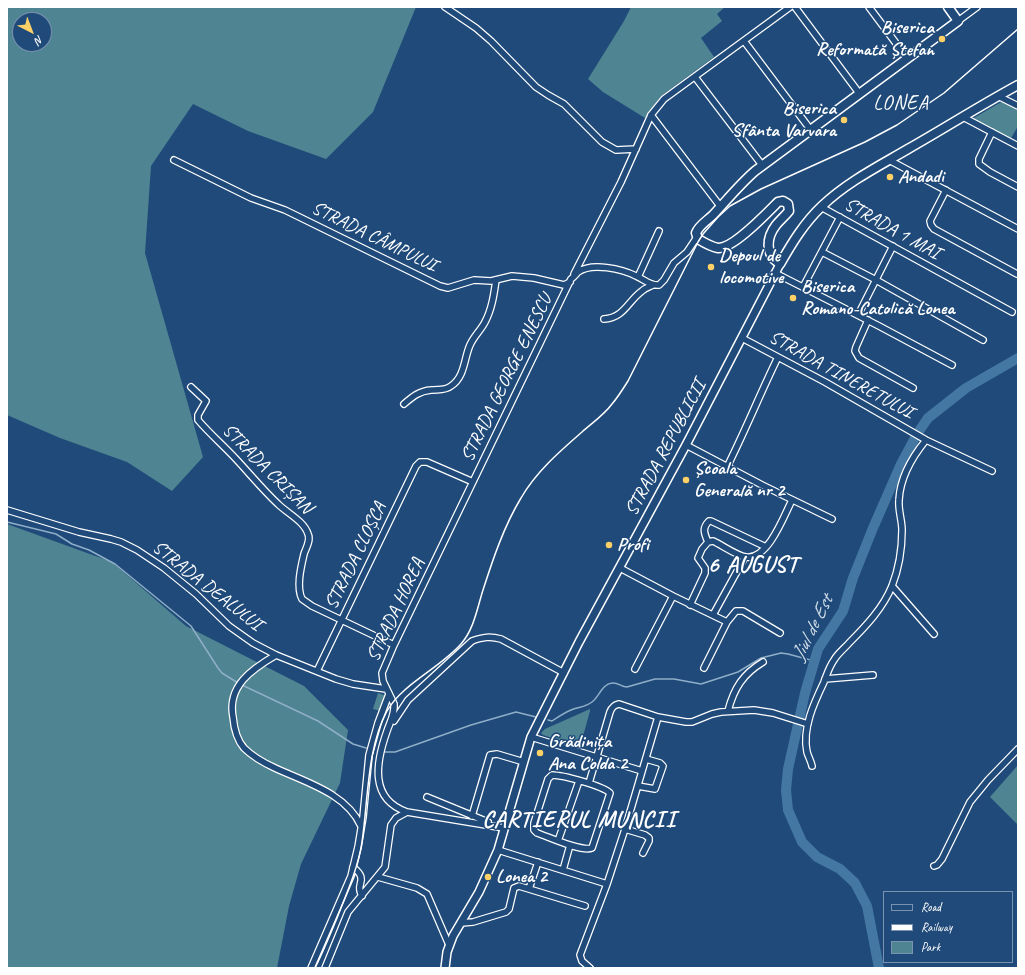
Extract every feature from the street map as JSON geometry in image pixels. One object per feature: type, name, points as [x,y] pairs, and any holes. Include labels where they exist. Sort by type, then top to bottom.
[{"type":"main road","points":[[780,264],[774,260],[770,254],[768,246],[773,229],[789,211],[788,204],[783,201],[778,202],[740,237],[725,246],[718,248],[699,240],[696,233],[697,229],[762,165],[958,21],[948,7]]},
{"type":"main road","name":"STRADA REPUBLICII","points":[[780,264],[796,237],[821,207],[839,192],[889,160],[1018,85]]},
{"type":"street","points":[[445,7],[476,28],[491,41],[536,87],[564,104],[602,142],[616,150],[636,149]]},
{"type":"street","name":"STRADA GEORGE ENESCU","points":[[473,482],[621,182],[651,115],[664,99],[790,7]]},
{"type":"street","points":[[795,7],[859,93]]},
{"type":"street","points":[[870,7],[907,58]]},
{"type":"street","points":[[958,21],[977,7]]},
{"type":"street","points":[[744,41],[810,129]]},
{"type":"street","points":[[695,77],[762,165]]},
{"type":"street","points":[[998,96],[1018,106]]},
{"type":"street","points":[[651,115],[720,206]]},
{"type":"street","points":[[963,117],[1018,146]]},
{"type":"street","points":[[992,132],[979,159],[979,164],[990,172],[1018,187]]},
{"type":"street","name":"STRADA CÂMPULUI","points":[[174,160],[251,198],[285,210],[440,286],[448,288],[474,280],[496,280],[504,277],[517,276],[534,278],[564,285],[570,283]]},
{"type":"street","points":[[889,160],[1018,229]]},
{"type":"street","points":[[946,190],[930,222],[934,229],[1017,274]]},
{"type":"street","name":"STRADA 1 MAI","points":[[821,207],[1012,312]]},
{"type":"street","points":[[803,287],[840,217]]},
{"type":"street","points":[[638,276],[659,231]]},
{"type":"street","points":[[570,283],[578,272],[593,268],[619,270],[638,276],[653,285],[658,286],[662,284],[674,263],[687,252],[697,237]]},
{"type":"street","points":[[858,315],[893,246]]},
{"type":"street","points":[[822,252],[876,280],[983,340]]},
{"type":"street","name":"STRADA REPUBLICII","points":[[445,968],[449,945],[453,936],[479,892],[498,850],[500,827],[524,762],[531,737],[780,264]]},
{"type":"street","points":[[775,273],[952,365]]},
{"type":"street","points":[[404,404],[417,394],[431,390],[444,390],[452,386],[458,380],[462,372],[469,346],[486,322],[491,308],[496,280]]},
{"type":"street","points":[[604,319],[610,319],[618,316],[643,290],[653,285]]},
{"type":"street","points":[[868,320],[856,347],[856,354],[859,358],[913,388]]},
{"type":"street","name":"STRADA TINERETULUI","points":[[742,338],[825,382],[924,439],[992,471]]},
{"type":"street","points":[[727,467],[778,357]]},
{"type":"street","name":"STRADA CRIȘAN","points":[[191,387],[206,401],[198,416],[198,420],[259,485],[304,527],[308,533],[309,537],[304,555],[301,576],[300,590],[302,599],[312,606],[394,645]]},
{"type":"street","points":[[812,766],[807,752],[807,745],[808,724],[814,703],[829,667],[834,659],[872,618],[892,586],[899,565],[902,546],[899,506],[901,491],[907,471],[924,439]]},
{"type":"street","points":[[686,445],[832,519]]},
{"type":"street","name":"STRADA CLOȘCA","points":[[317,671],[416,466],[420,462],[427,462],[473,482]]},
{"type":"street","name":"STRADA HOREA","points":[[473,482],[394,645],[382,674],[383,681],[394,708],[381,748],[379,783],[385,798],[393,806],[407,812],[500,827]]},
{"type":"street","points":[[690,605],[705,574],[705,568],[698,558],[702,549],[708,542],[713,541],[745,557],[754,557],[766,547],[792,500]]},
{"type":"street","name":"STRADA DEALULUI","points":[[7,510],[79,532],[112,539],[136,550],[164,568],[182,582],[219,618],[238,634],[276,655],[336,679],[388,691]]},
{"type":"street","points":[[708,542],[704,528],[709,521],[711,521],[766,547]]},
{"type":"street","points":[[712,615],[745,557]]},
{"type":"street","points":[[620,568],[690,605],[727,622]]},
{"type":"street","points":[[892,586],[934,634]]},
{"type":"street","points":[[635,669],[673,596]]},
{"type":"street","points":[[704,668],[727,622],[736,610],[739,610],[780,633]]},
{"type":"street","points":[[387,730],[408,700],[472,641],[482,637],[501,639],[564,673]]},
{"type":"street","points":[[276,655],[249,673],[239,683],[232,703],[232,712],[237,736],[245,748],[260,761],[335,797],[346,805],[361,826]]},
{"type":"street","points":[[728,711],[732,697],[741,681],[752,669],[763,662]]},
{"type":"street","points":[[825,679],[873,675]]},
{"type":"street","points":[[311,968],[351,876],[358,847],[367,786],[369,755],[388,691]]},
{"type":"street","points":[[589,783],[598,758],[610,712],[612,708],[619,704],[658,717],[686,722],[692,722],[712,714],[728,711],[754,710],[764,711],[808,724]]},
{"type":"street","points":[[590,968],[582,961],[580,955],[626,829],[658,717]]},
{"type":"street","points":[[531,737],[642,771]]},
{"type":"street","points":[[934,866],[937,865],[942,859],[970,802],[988,780],[1018,749]]},
{"type":"street","points":[[472,816],[490,755],[497,754],[524,762]]},
{"type":"street","points":[[638,786],[655,789],[663,766],[660,763],[646,759]]},
{"type":"street","points":[[555,775],[589,783],[608,791],[610,794],[592,848],[587,849],[570,845],[538,833],[534,830],[533,827],[550,776],[555,775]]},
{"type":"street","points":[[558,841],[579,781]]},
{"type":"street","points":[[427,797],[500,827]]},
{"type":"street","points":[[325,968],[348,912],[385,867],[391,825],[396,818],[407,812]]},
{"type":"street","points":[[626,829],[645,835],[649,838],[643,853]]},
{"type":"street","points":[[563,870],[570,845]]},
{"type":"street","points":[[498,850],[607,884]]},
{"type":"street","points":[[529,889],[538,862]]},
{"type":"street","points":[[353,867],[361,874],[362,880],[359,890],[362,896]]},
{"type":"street","points":[[378,877],[417,888],[427,894],[449,945]]},
{"type":"street","points":[[460,923],[474,922],[506,912],[509,909],[514,888],[518,886],[584,906]]},
{"type":"green space","points":[[7,7],[416,7],[373,112],[326,159],[248,131],[193,104],[151,166],[145,253],[203,457],[172,491],[127,462],[60,438],[7,415]]},
{"type":"green space","points":[[631,7],[725,7],[717,14],[722,21],[701,38],[714,57],[661,96],[645,118],[603,92],[588,79]]},
{"type":"green space","points":[[1003,101],[1018,110],[1018,126],[1010,140],[972,119]]},
{"type":"green space","points":[[7,524],[112,562],[186,626],[304,686],[348,730],[340,783],[301,864],[289,906],[277,968],[7,968]]},
{"type":"green space","points":[[378,693],[387,696],[381,711],[373,709]]},
{"type":"green space","points":[[590,709],[580,747],[543,735],[541,733],[545,729]]},
{"type":"green space","points":[[1018,765],[1018,825],[990,797]]},
{"type":"waterway","name":"Jiul de Est","points":[[879,968],[867,906],[855,883],[840,869],[817,857],[802,842],[788,810],[786,790],[788,769],[805,693],[818,649],[843,611],[853,578],[873,528],[901,464],[917,434],[928,418],[966,388],[1018,358]]},
{"type":"waterway","points":[[7,522],[56,534],[72,544],[89,550],[115,564],[191,626],[222,673],[238,683]]},
{"type":"waterway","points":[[548,720],[552,721],[568,711],[590,704],[603,688],[612,683],[627,687],[655,679],[674,679],[701,684],[738,672],[761,658],[781,653],[814,661]]},
{"type":"waterway","points":[[242,685],[318,721],[353,744],[366,748]]},
{"type":"waterway","points":[[385,752],[395,752],[471,725],[516,712],[536,717]]},
{"type":"railway","points":[[315,968],[345,899],[358,861],[362,842],[372,758],[380,725],[387,711],[394,701],[411,684],[452,653],[461,644],[469,632],[475,618],[499,543],[521,498],[548,463],[605,412],[620,393],[628,381],[703,234],[730,206],[761,189],[865,142],[897,125],[944,93],[1018,29]]},
{"type":"place","name":"Biserica Reformată Ștefan","points":[[942,39]]},
{"type":"place","name":"Biserica Sfânta Varvara","points":[[844,120]]},
{"type":"place","name":"Andadi","points":[[890,177]]},
{"type":"place","name":"Depoul de locomotive","points":[[711,267]]},
{"type":"place","name":"Biserica Romano-Catolică Lonea","points":[[793,298]]},
{"type":"place","name":"Școala Generală nr 2","points":[[686,480]]},
{"type":"place","name":"Profi","points":[[609,545]]},
{"type":"place","name":"Grădinița Ana Colda 2","points":[[540,753]]},
{"type":"place","name":"Lonea 2","points":[[488,877]]},
{"type":"district","name":"LONEA","points":[[901,104]]},
{"type":"district","name":"6 AUGUST","points":[[753,566]]},
{"type":"district","name":"CARTIERUL MUNCII","points":[[579,821]]}]
